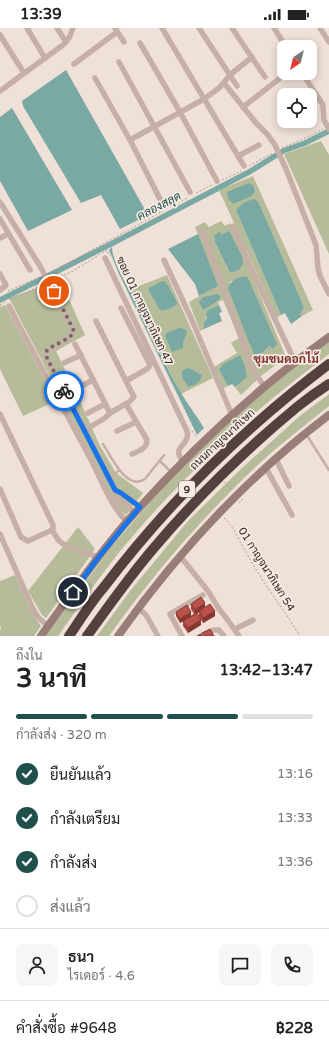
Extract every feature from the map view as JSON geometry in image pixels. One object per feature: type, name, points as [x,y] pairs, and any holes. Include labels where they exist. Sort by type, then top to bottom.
[{"type":"highway","name":"ถนนกาญจนาภิเษก","points":[[69,636],[103,587],[175,502],[267,414],[329,364]]},
{"type":"highway","name":"9","points":[[87,636],[119,591],[152,550],[184,514],[254,445],[298,406],[329,384]]},
{"type":"main road","points":[[41,636],[98,558],[127,522],[183,461],[264,386],[329,336]]},
{"type":"main road","points":[[118,636],[138,608],[180,556],[218,514],[266,468],[306,433],[329,416]]},
{"type":"street","points":[[27,28],[45,58]]},
{"type":"street","points":[[57,28],[66,42]]},
{"type":"street","points":[[1,89],[24,74],[66,42],[74,28]]},
{"type":"street","points":[[162,28],[244,168]]},
{"type":"street","points":[[199,28],[237,86]]},
{"type":"street","points":[[232,28],[265,77]]},
{"type":"street","points":[[274,28],[282,40]]},
{"type":"street","points":[[320,28],[329,42]]},
{"type":"street","points":[[74,64],[116,30],[124,42]]},
{"type":"street","points":[[0,35],[24,74]]},
{"type":"street","points":[[140,43],[218,181]]},
{"type":"street","points":[[130,140],[204,99],[219,88],[230,75],[252,57]]},
{"type":"street","points":[[119,62],[190,192]]},
{"type":"street","points":[[95,78],[130,140],[163,205]]},
{"type":"street","points":[[244,107],[278,80]]},
{"type":"street","points":[[307,80],[323,105],[324,120],[329,129]]},
{"type":"street","points":[[224,83],[275,145],[286,168],[316,245],[320,276],[329,294]]},
{"type":"street","points":[[238,156],[259,145]]},
{"type":"street","points":[[0,202],[40,266],[74,331],[70,337],[48,350],[47,357],[115,490],[117,498],[137,510]]},
{"type":"street","points":[[0,220],[30,270]]},
{"type":"street","points":[[233,226],[295,362]]},
{"type":"street","points":[[202,230],[253,370],[264,386]]},
{"type":"street","points":[[0,238],[8,234]]},
{"type":"street","points":[[108,258],[187,431],[188,438],[178,452],[179,457],[183,461]]},
{"type":"street","points":[[164,260],[191,318],[232,415]]},
{"type":"street","points":[[0,274],[6,285],[0,290]]},
{"type":"street","points":[[9,306],[90,458],[112,504],[120,516],[127,522]]},
{"type":"street","points":[[121,308],[150,365],[149,368],[126,381]]},
{"type":"street","points":[[85,430],[132,400],[134,397],[96,321]]},
{"type":"street","points":[[75,344],[110,413]]},
{"type":"street","points":[[64,364],[81,355]]},
{"type":"street","points":[[76,389],[93,380]]},
{"type":"street","points":[[88,413],[105,404]]},
{"type":"street","points":[[126,404],[147,444],[142,449],[132,454]]},
{"type":"street","points":[[0,414],[53,525],[52,530],[59,541],[68,547],[98,558]]},
{"type":"street","points":[[117,431],[136,422]]},
{"type":"street","points":[[276,460],[290,486]]},
{"type":"street","points":[[266,468],[292,515]]},
{"type":"street","points":[[0,489],[21,537],[28,541],[52,530]]},
{"type":"street","points":[[0,534],[33,609],[41,620],[48,626]]},
{"type":"street","points":[[180,556],[208,591],[222,614],[228,619],[239,636]]},
{"type":"street","points":[[182,636],[170,614],[203,595]]},
{"type":"street","points":[[138,608],[146,615],[158,636]]},
{"type":"street","points":[[235,629],[253,620]]},
{"type":"street","points":[[201,636],[214,630],[219,630],[224,636]]},
{"type":"lane","points":[[306,433],[329,470]]},
{"type":"lane","points":[[104,444],[119,470],[130,480],[136,482],[141,482],[145,479],[164,455]]},
{"type":"lane","points":[[160,461],[172,473]]},
{"type":"lane","points":[[110,480],[119,470]]},
{"type":"path","points":[[50,273],[218,181],[322,130]]},
{"type":"path","name":"ซอย 01 กาญจนาภิเษก 47","points":[[53,280],[73,271],[107,250],[108,258]]},
{"type":"path","points":[[6,292],[44,276]]},
{"type":"path","points":[[0,305],[46,283]]},
{"type":"path","points":[[192,429],[196,438],[201,444]]},
{"type":"path","name":"01 กาญจนาภิเษก 54","points":[[218,514],[230,524],[250,560],[300,636]]},
{"type":"green space","points":[[321,141],[329,155],[329,254],[284,154]]},
{"type":"green space","points":[[253,176],[313,310],[302,316],[300,315],[304,307],[259,203],[236,210],[281,315],[277,318],[219,190]]},
{"type":"green space","points":[[221,221],[225,226],[230,223],[286,357],[261,376],[241,395],[235,387],[247,376],[219,370],[228,386],[223,389],[214,367],[237,353],[231,343],[239,338],[223,300],[218,302],[219,305],[208,310],[204,329],[200,331],[189,302],[217,286],[195,227],[205,222],[209,227]],"holes":[[[229,231],[239,270],[230,273],[215,242],[214,236]],[[247,276],[270,346],[256,358],[230,282]]]},
{"type":"green space","points":[[167,275],[213,378],[181,394],[129,290]]},
{"type":"green space","points":[[60,279],[85,335],[56,351],[99,444],[116,473],[143,493],[126,515],[116,505],[107,489],[9,298]]},
{"type":"green space","points":[[5,305],[56,401],[23,416],[0,369],[0,307]]},
{"type":"green space","points":[[329,341],[329,354],[254,414],[197,467],[126,544],[58,636],[46,636],[112,546],[166,484],[199,450],[267,388]]},
{"type":"green space","points":[[329,394],[329,406],[272,452],[206,517],[146,587],[109,636],[97,636],[130,591],[188,521],[243,467],[301,415]]},
{"type":"green space","points":[[78,527],[95,549],[46,618],[42,615],[28,591]]},
{"type":"green space","points":[[15,575],[30,609],[41,626],[34,636],[0,636],[0,581]]},
{"type":"water","points":[[66,70],[148,215],[120,229],[101,195],[81,203],[23,106],[22,101]]},
{"type":"water","points":[[12,108],[72,210],[28,231],[0,181],[0,117]]},
{"type":"water","points":[[249,183],[253,185],[255,192],[252,196],[233,204],[228,198],[227,192]]},
{"type":"water","points":[[255,199],[259,203],[304,307],[300,315],[302,316],[291,324],[285,313],[281,315],[236,210],[244,203]]},
{"type":"water","points":[[229,231],[242,256],[243,264],[239,270],[230,273],[215,242],[214,236],[219,232],[222,234]]},
{"type":"water","points":[[198,234],[218,286],[199,296],[195,284],[168,249]]},
{"type":"water","points":[[112,247],[118,268],[169,371],[204,428],[197,435],[119,274],[109,250]]},
{"type":"water","points":[[247,276],[277,344],[273,349],[270,346],[256,358],[228,288],[233,280]]},
{"type":"water","points":[[162,281],[166,282],[177,302],[177,304],[167,310],[160,310],[149,291],[149,288]]},
{"type":"water","points":[[218,294],[221,297],[219,300],[203,310],[199,302],[203,297]]},
{"type":"water","points":[[219,305],[222,312],[219,313],[222,321],[204,329],[204,323],[207,318],[206,313],[208,310]]},
{"type":"water","points":[[179,328],[185,329],[187,332],[183,343],[183,348],[172,352],[165,336],[167,333]]},
{"type":"water","points":[[240,355],[245,366],[247,377],[235,387],[232,384],[228,386],[219,370],[222,365]]},
{"type":"water","points":[[189,368],[202,375],[197,383],[188,387],[182,375],[183,370]]},
{"type":"building","points":[[201,597],[205,603],[195,610],[191,604]]},
{"type":"building","points":[[210,604],[215,611],[203,618],[199,611]]},
{"type":"building","points":[[187,605],[191,612],[180,619],[176,612]]},
{"type":"building","points":[[197,613],[201,620],[188,628],[183,621]]},
{"type":"building","points":[[210,629],[214,636],[204,636],[202,633]]},
{"type":"waterway","name":"คลองสลุด","points":[[0,300],[249,172],[283,151],[305,143],[329,131]]},
{"type":"way so far","points":[[54,291],[74,331],[70,337],[48,349],[46,352],[47,358],[64,391]]},
{"type":"district","name":"ชุมชนดอกไม้","points":[[286,359]]},
{"type":"route","points":[[64,391],[115,490],[140,507],[98,558],[73,592]]}]
